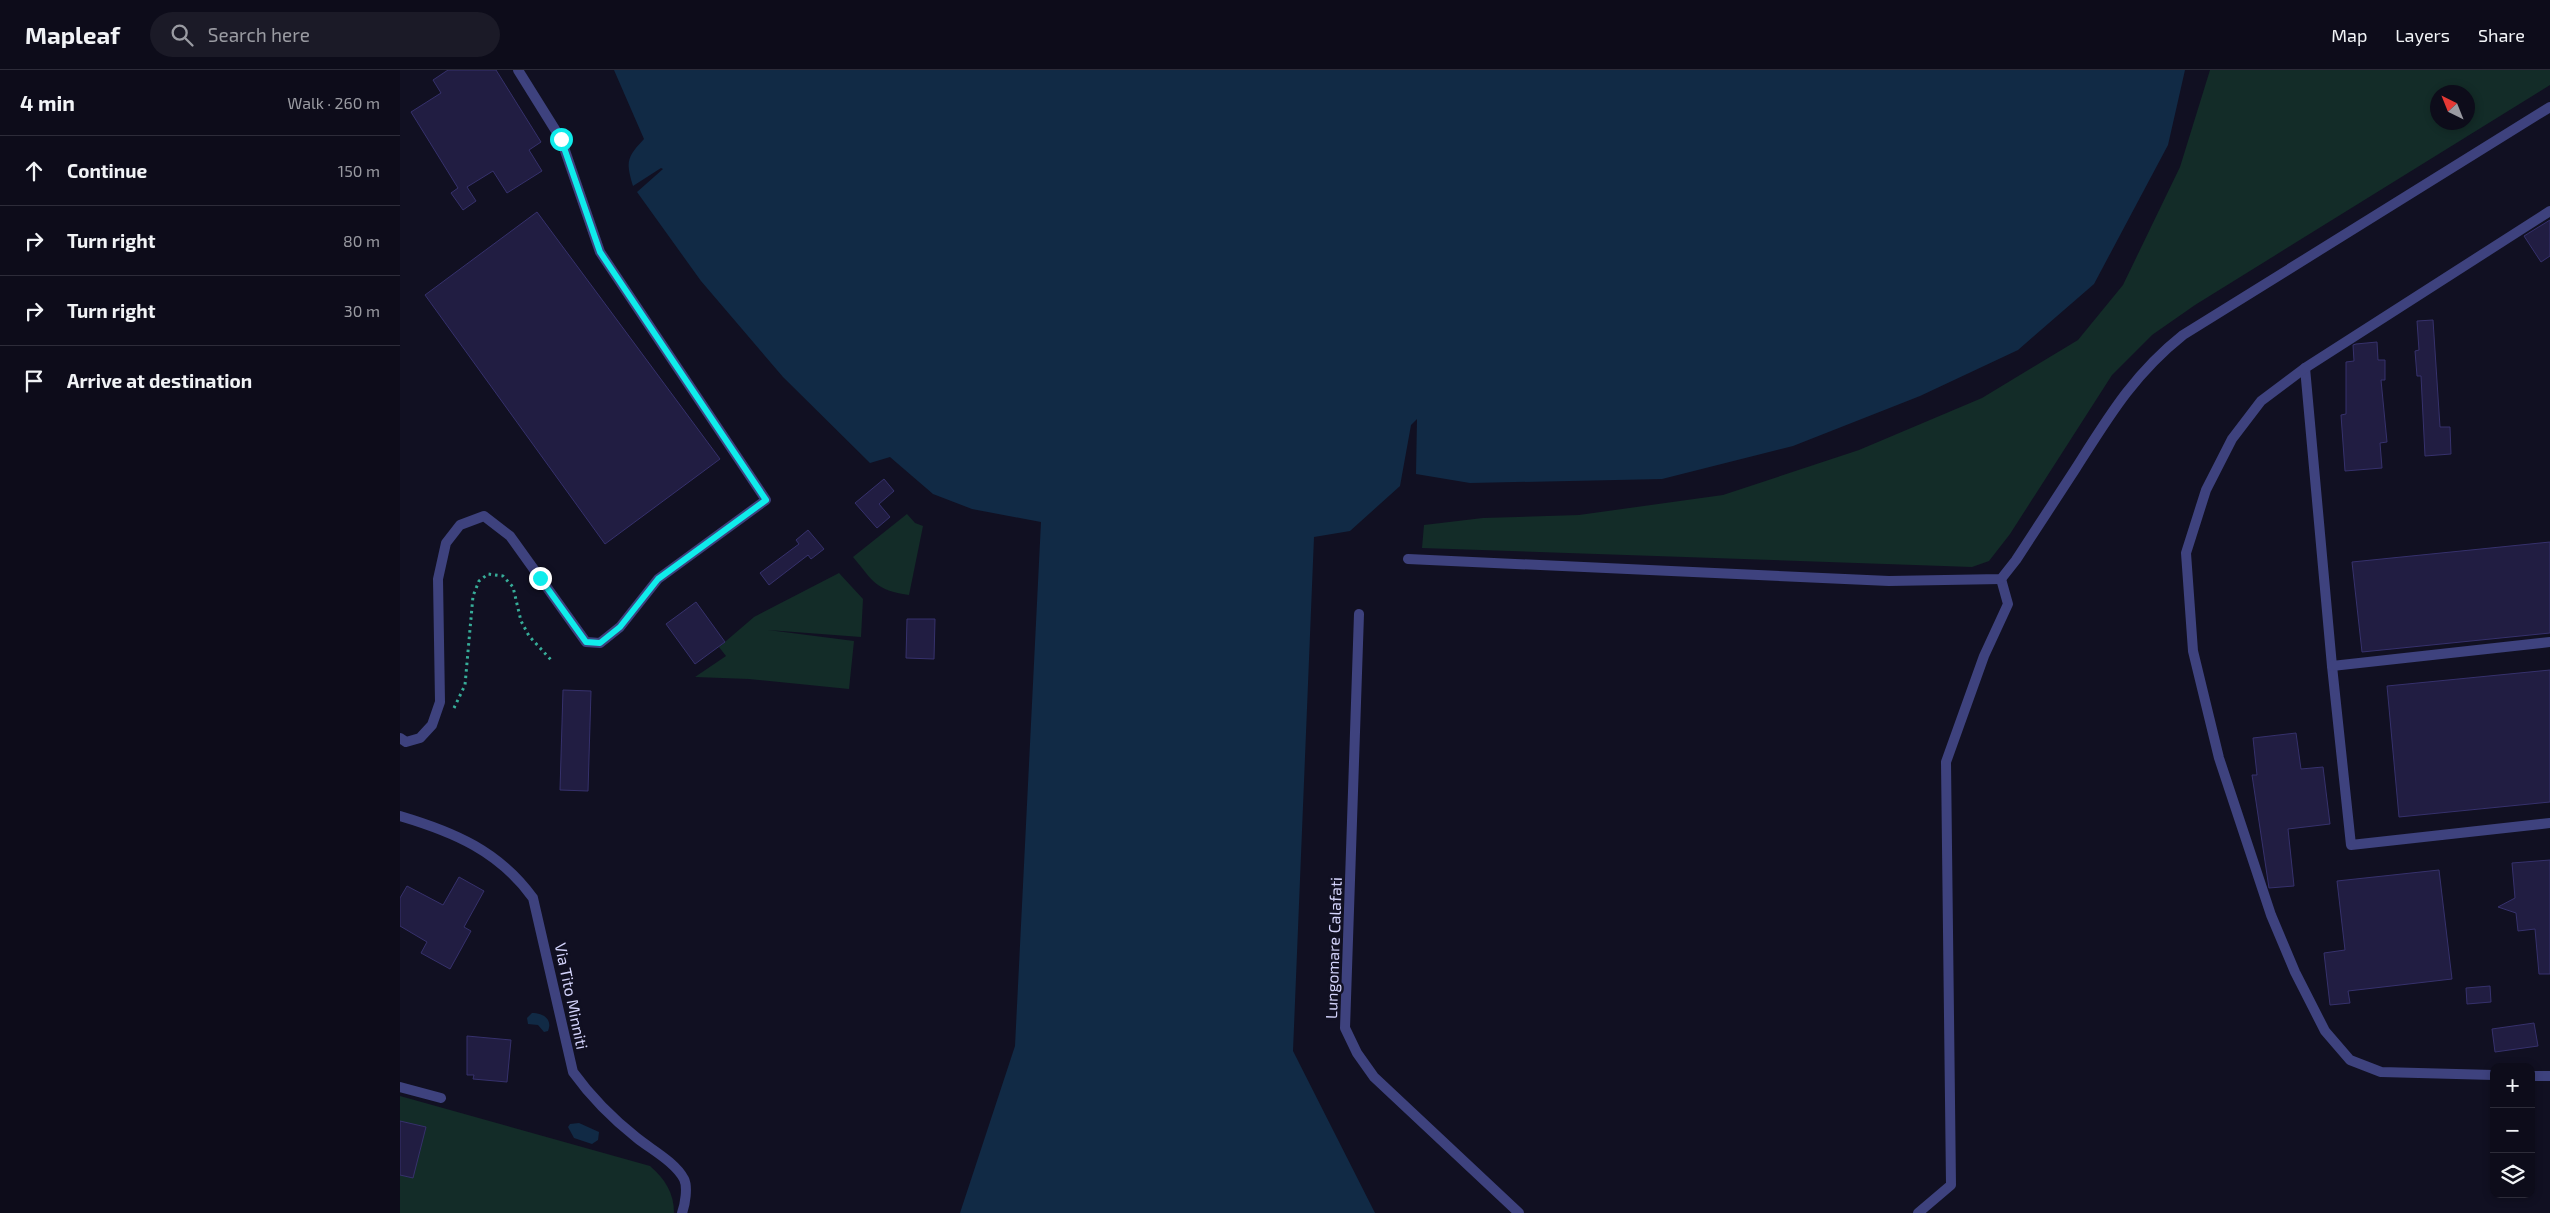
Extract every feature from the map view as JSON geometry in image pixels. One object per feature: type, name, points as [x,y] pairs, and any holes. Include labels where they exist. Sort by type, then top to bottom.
[{"type":"street","points":[[400,738],[406,742],[420,738],[432,725],[440,702],[438,579],[446,543],[460,525],[484,516],[510,536],[586,642],[600,643],[620,627],[658,579],[766,500],[600,252],[561,139],[518,70]]},
{"type":"street","points":[[1408,559],[1889,581],[2000,579],[2016,560],[2110,413],[2137,377],[2156,356],[2183,335],[2550,107]]},
{"type":"street","points":[[2490,1074],[2381,1072],[2350,1060],[2325,1031],[2295,972],[2271,915],[2219,758],[2194,651],[2186,554],[2206,490],[2232,438],[2261,401],[2305,368],[2550,211]]},
{"type":"street","points":[[2305,368],[2332,666],[2351,845],[2550,823]]},
{"type":"street","points":[[1918,1213],[1951,1185],[1946,762],[1984,656],[2008,604],[2000,579]]},
{"type":"street","name":"Lungomare Calafati","points":[[1359,614],[1345,1028],[1357,1053],[1374,1077],[1518,1213]]},
{"type":"street","points":[[2332,666],[2550,642]]},
{"type":"street","name":"Via Tito Minniti","points":[[400,816],[444,830],[480,848],[522,882],[534,898],[573,1072],[589,1095],[635,1137],[675,1168],[685,1180],[685,1205],[682,1213]]},
{"type":"street","points":[[2535,1076],[2550,1076]]},
{"type":"street","points":[[400,1087],[441,1098]]},
{"type":"path","points":[[451,715],[465,685],[473,596],[479,581],[488,574],[503,576],[513,587],[521,621],[529,636],[553,662]]},
{"type":"green space","points":[[2210,70],[2550,70],[2550,85],[2195,305],[2152,335],[2112,375],[2010,534],[1989,561],[1972,567],[1422,548],[1424,525],[1483,518],[1579,515],[1723,495],[1859,450],[1982,398],[2078,340],[2123,285],[2180,167]]},
{"type":"green space","points":[[907,514],[915,523],[923,526],[909,595],[889,590],[876,584],[853,557]]},
{"type":"green space","points":[[839,573],[863,599],[861,637],[768,630],[854,641],[849,689],[749,679],[695,677],[726,656],[719,647],[754,617]]},
{"type":"green space","points":[[400,1096],[650,1166],[668,1187],[674,1206],[674,1213],[400,1213]]},
{"type":"water","points":[[614,70],[2185,70],[2168,145],[2094,284],[2018,350],[1920,396],[1793,446],[1662,479],[1470,483],[1416,474],[1417,419],[1411,425],[1400,486],[1350,531],[1314,537],[1293,1051],[1375,1213],[960,1213],[1015,1046],[1041,522],[972,509],[933,494],[890,457],[870,463],[783,377],[701,281],[637,192],[663,169],[661,168],[633,186],[629,171],[629,161],[634,151],[644,139]]},
{"type":"water","points":[[532,1013],[540,1014],[548,1020],[548,1031],[544,1032],[538,1025],[528,1024],[527,1018]]},
{"type":"water","points":[[579,1123],[599,1132],[598,1140],[592,1144],[574,1138],[568,1127],[570,1124]]},
{"type":"building","points":[[448,70],[496,70],[541,142],[529,150],[542,171],[507,193],[493,171],[467,187],[476,201],[463,210],[451,193],[458,188],[411,112],[441,93],[433,80]]},
{"type":"building","points":[[537,212],[720,459],[605,544],[425,295]]},
{"type":"building","points":[[2550,220],[2550,256],[2541,262],[2524,236]]},
{"type":"building","points":[[2433,320],[2440,427],[2450,427],[2451,454],[2425,456],[2421,376],[2417,376],[2415,351],[2419,350],[2417,321]]},
{"type":"building","points":[[2377,342],[2378,360],[2385,360],[2385,380],[2381,380],[2387,442],[2380,443],[2382,468],[2345,471],[2341,415],[2346,414],[2346,362],[2354,361],[2353,345]]},
{"type":"building","points":[[884,479],[894,491],[879,504],[890,517],[877,528],[855,503]]},
{"type":"building","points":[[808,530],[824,549],[811,559],[808,555],[769,585],[760,573],[799,544],[796,540]]},
{"type":"building","points":[[2550,542],[2550,633],[2362,652],[2352,562]]},
{"type":"building","points":[[696,602],[725,642],[695,664],[666,624]]},
{"type":"building","points":[[907,619],[935,619],[934,659],[906,658]]},
{"type":"building","points":[[2550,670],[2550,802],[2399,817],[2387,686]]},
{"type":"building","points":[[563,690],[591,691],[588,791],[560,790]]},
{"type":"building","points":[[2296,733],[2301,769],[2323,767],[2330,824],[2288,829],[2294,886],[2269,888],[2252,775],[2257,775],[2253,738]]},
{"type":"building","points":[[2550,860],[2550,974],[2539,974],[2535,929],[2518,931],[2516,913],[2498,907],[2515,898],[2512,863]]},
{"type":"building","points":[[2439,870],[2452,979],[2348,991],[2350,1003],[2330,1005],[2324,953],[2345,950],[2337,881]]},
{"type":"building","points":[[459,877],[484,891],[464,927],[471,931],[450,969],[421,953],[427,942],[400,926],[400,898],[407,886],[443,905]]},
{"type":"building","points":[[2490,986],[2491,1002],[2467,1004],[2466,988]]},
{"type":"building","points":[[2534,1023],[2538,1046],[2495,1052],[2492,1029]]},
{"type":"building","points":[[467,1036],[511,1040],[507,1082],[473,1079],[474,1075],[467,1075]]},
{"type":"building","points":[[400,1121],[426,1127],[413,1178],[400,1175]]},
{"type":"route","points":[[540,578],[586,642],[600,643],[620,627],[658,579],[766,500],[600,252],[561,139]]}]
